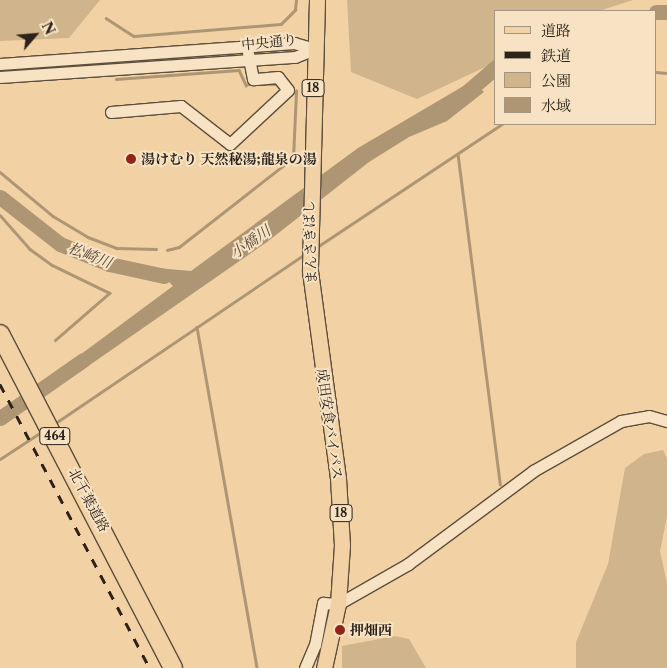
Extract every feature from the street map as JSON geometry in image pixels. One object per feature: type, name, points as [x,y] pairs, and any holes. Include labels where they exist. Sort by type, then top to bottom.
[{"type":"highway","name":"北千葉道路","points":[[0,334],[109,538],[173,668]]},
{"type":"highway","points":[[0,357],[38,428],[109,538]]},
{"type":"main road","name":"18","points":[[315,50],[318,0]]},
{"type":"main road","name":"まんさきばし","points":[[315,50],[311,126],[310,271],[321,357]]},
{"type":"main road","name":"成田安食バイパス","points":[[321,357],[341,508],[338,604],[324,668]]},
{"type":"street","name":"中央通り","points":[[0,64],[294,43],[315,50]]},
{"type":"street","points":[[111,112],[181,106],[230,144],[288,90],[278,77],[253,79],[248,60],[248,46]]},
{"type":"street","name":"中央通り","points":[[0,77],[295,57],[315,50]]},
{"type":"street","points":[[305,668],[315,645],[323,603],[338,604],[416,559],[533,471],[621,421],[649,416],[667,421]]},
{"type":"green space","points":[[0,0],[100,0],[69,38],[0,41]]},
{"type":"green space","points":[[347,0],[633,0],[602,10],[494,10],[494,63],[417,99],[351,72]]},
{"type":"green space","points":[[663,450],[667,458],[667,517],[660,551],[667,583],[667,668],[576,668],[576,642],[608,564],[625,468],[644,454]]},
{"type":"green space","points":[[395,636],[409,639],[426,668],[342,668],[342,646]]},
{"type":"water","points":[[472,81],[484,92],[447,121],[409,137],[369,162],[267,242],[71,378],[65,366],[173,286],[168,281],[130,276],[156,268],[191,271],[358,148]]},
{"type":"waterway","points":[[106,18],[134,36],[281,24],[295,10],[296,0]]},
{"type":"waterway","name":"小橋川","points":[[657,12],[667,12]]},
{"type":"waterway","name":"小橋川","points":[[461,97],[494,69]]},
{"type":"waterway","points":[[116,79],[239,70],[246,85],[279,85]]},
{"type":"waterway","points":[[657,72],[667,73]]},
{"type":"waterway","points":[[167,250],[179,247],[293,158],[296,91]]},
{"type":"waterway","points":[[317,247],[500,125]]},
{"type":"waterway","points":[[458,154],[500,484]]},
{"type":"waterway","points":[[0,172],[53,216],[88,237],[116,248],[156,249]]},
{"type":"waterway","name":"松崎川","points":[[0,197],[60,244],[109,264],[164,276]]},
{"type":"waterway","points":[[0,215],[30,249],[52,265],[110,293],[56,340]]},
{"type":"waterway","points":[[54,424],[304,255]]},
{"type":"waterway","points":[[197,327],[257,668]]},
{"type":"waterway","name":"小橋川","points":[[0,418],[83,360]]},
{"type":"waterway","points":[[0,459],[43,431]]},
{"type":"railway","points":[[0,384],[150,668]]},
{"type":"place","name":"湯けむり 天然秘湯;龍泉の湯","points":[[131,159]]},
{"type":"place","name":"押畑西","points":[[340,630]]}]
